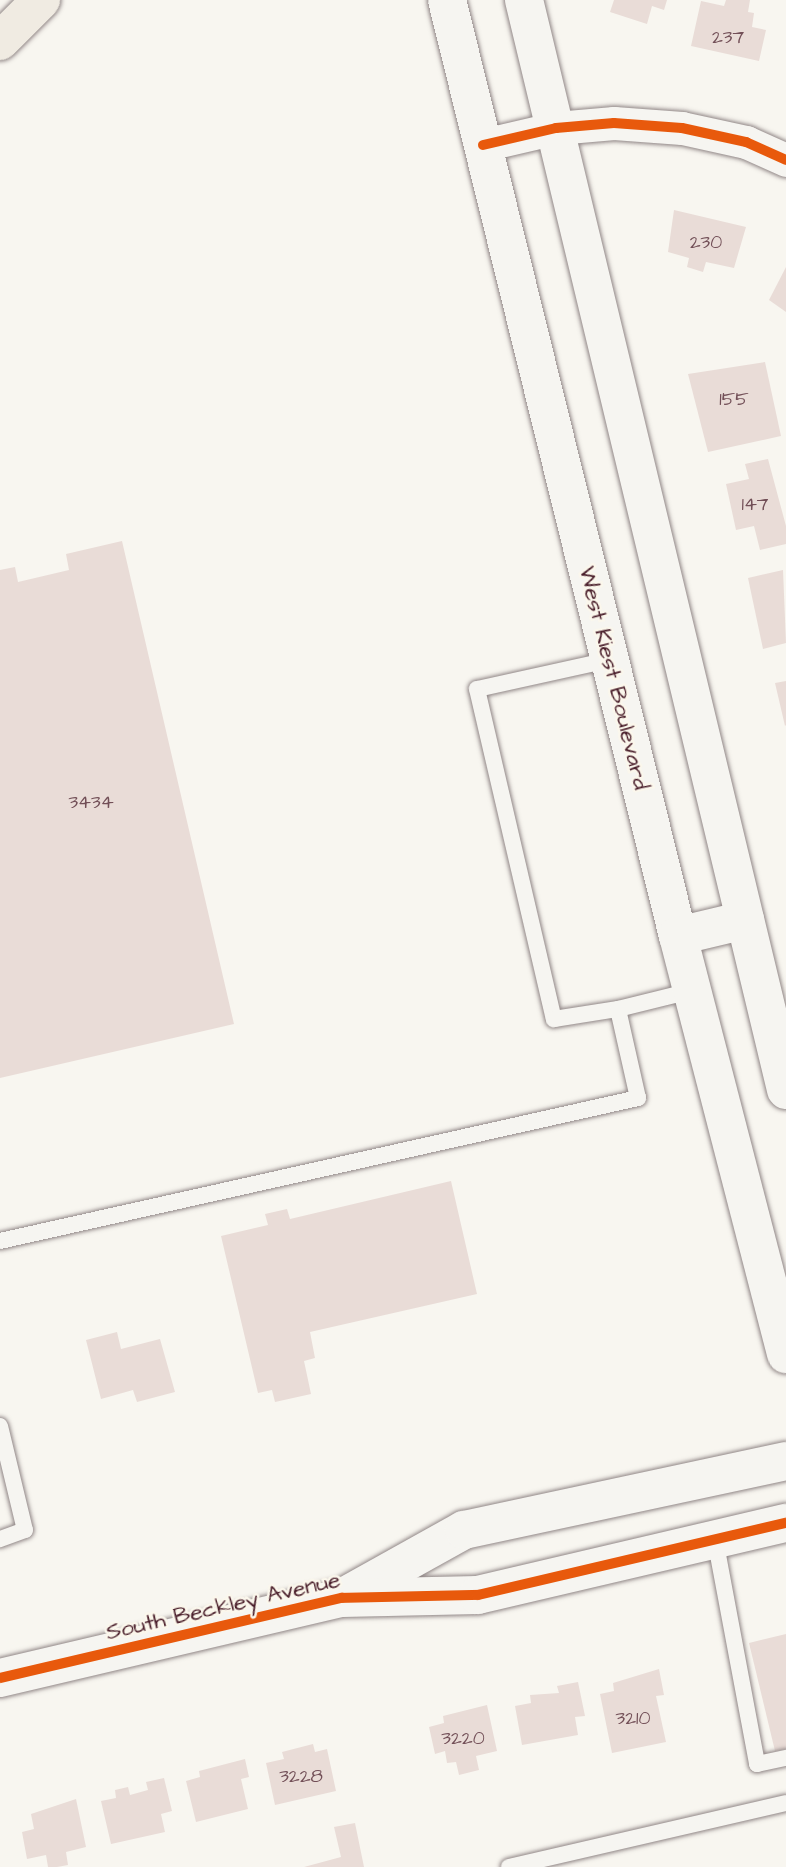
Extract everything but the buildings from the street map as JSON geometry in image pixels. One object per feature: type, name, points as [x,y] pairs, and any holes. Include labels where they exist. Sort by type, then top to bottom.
[{"type":"highway","points":[[0,41],[41,0]]},
{"type":"main road","name":"West Kiest Boulevard","points":[[447,0],[691,991],[786,1354]]},
{"type":"main road","points":[[524,0],[786,1090]]},
{"type":"main road","points":[[678,936],[745,920]]},
{"type":"main road","name":"South Beckley Avenue","points":[[342,1598],[464,1530],[786,1461]]},
{"type":"main road","name":"South Beckley Avenue","points":[[0,1678],[342,1598],[478,1595],[786,1523]]},
{"type":"street","points":[[483,145],[556,128],[614,123],[682,128],[746,142],[786,160]]},
{"type":"lane","points":[[609,660],[477,689],[554,1019],[618,1009],[691,991]]},
{"type":"lane","points":[[0,1241],[638,1098],[618,1009]]},
{"type":"lane","points":[[0,1426],[24,1530],[0,1539]]},
{"type":"lane","points":[[715,1539],[757,1764],[786,1758]]},
{"type":"lane","points":[[509,1867],[786,1803]]},
{"type":"cycle path","points":[[483,145],[556,128],[614,123],[682,128],[746,142],[786,160]]},
{"type":"cycle path","points":[[0,1678],[342,1598],[478,1595],[786,1523]]}]
